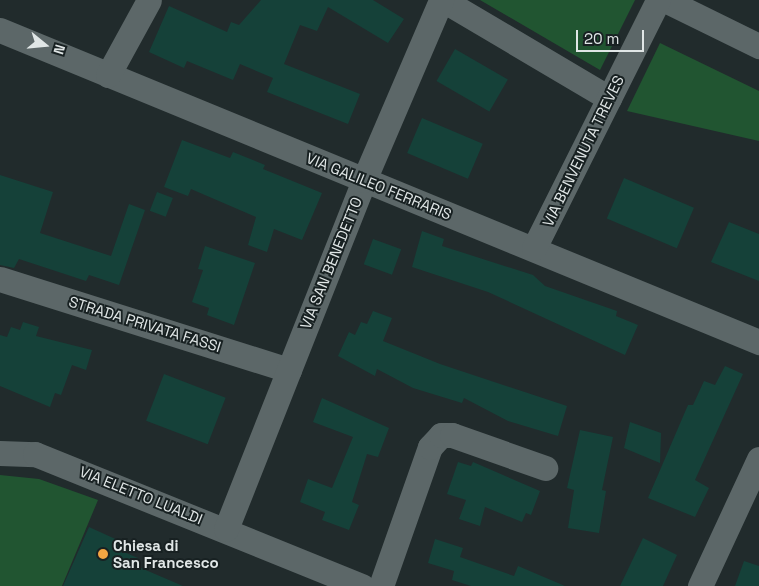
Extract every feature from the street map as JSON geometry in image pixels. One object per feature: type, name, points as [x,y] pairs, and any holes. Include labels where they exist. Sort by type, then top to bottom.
[{"type":"street","points":[[108,75],[148,0]]},
{"type":"street","points":[[442,0],[609,98]]},
{"type":"street","name":"VIA SAN BENEDETTO","points":[[226,529],[364,180],[442,0]]},
{"type":"street","name":"VIA BENVENUTA TREVES","points":[[534,248],[658,0]]},
{"type":"street","points":[[665,0],[759,46]]},
{"type":"street","name":"VIA GALILEO FERRARIS","points":[[0,30],[759,342]]},
{"type":"street","name":"STRADA PRIVATA FASSI","points":[[0,279],[289,370]]},
{"type":"street","points":[[381,586],[430,447],[441,435],[452,435],[545,468]]},
{"type":"street","name":"VIA ELETTO LUALDI","points":[[0,453],[35,454],[226,529],[362,586]]},
{"type":"street","points":[[700,586],[759,459]]},
{"type":"green space","points":[[480,0],[635,0],[600,70]]},
{"type":"green space","points":[[660,43],[759,91],[759,141],[627,111]]},
{"type":"green space","points":[[0,475],[39,479],[98,500],[62,586],[0,586]]},
{"type":"building","points":[[261,0],[373,0],[404,19],[388,43],[328,7],[317,31],[300,25],[284,64],[360,94],[348,124],[267,92],[273,78],[240,64],[233,80],[187,61],[184,68],[149,52],[169,6],[227,32],[231,22],[239,25]]},
{"type":"building","points":[[455,49],[508,79],[489,112],[436,81]]},
{"type":"building","points":[[422,118],[483,144],[468,179],[407,153]]},
{"type":"building","points":[[182,140],[230,158],[233,152],[265,165],[263,169],[322,193],[302,240],[274,229],[267,252],[248,245],[256,217],[191,189],[188,196],[164,187]]},
{"type":"building","points":[[0,175],[53,192],[40,233],[111,256],[129,204],[145,210],[119,285],[89,275],[86,281],[19,259],[14,268],[0,265]]},
{"type":"building","points":[[624,178],[694,208],[677,248],[607,219]]},
{"type":"building","points":[[157,192],[173,198],[166,217],[150,211]]},
{"type":"building","points":[[729,222],[759,234],[759,281],[711,262]]},
{"type":"building","points":[[422,231],[444,239],[442,246],[533,275],[545,286],[617,311],[616,316],[638,325],[625,355],[488,292],[412,267]]},
{"type":"building","points":[[373,239],[401,249],[392,275],[364,264]]},
{"type":"building","points":[[205,246],[255,263],[234,325],[207,315],[209,308],[192,302],[203,270],[198,269]]},
{"type":"building","points":[[373,311],[392,318],[383,341],[440,364],[567,406],[558,436],[508,421],[464,398],[462,403],[413,388],[377,369],[375,376],[338,356],[349,332],[355,335],[361,322],[367,324]]},
{"type":"building","points":[[23,322],[39,327],[36,336],[92,350],[86,370],[72,365],[61,395],[55,393],[50,407],[0,386],[0,335],[7,337],[11,327],[20,330]]},
{"type":"building","points":[[725,366],[743,374],[695,480],[709,488],[695,517],[648,498],[688,405],[693,405],[704,381],[715,385]]},
{"type":"building","points":[[164,374],[226,398],[208,444],[146,421]]},
{"type":"building","points":[[322,398],[389,428],[378,457],[367,454],[352,502],[359,505],[349,530],[322,520],[325,512],[300,502],[308,479],[332,488],[353,437],[313,422]]},
{"type":"building","points":[[630,422],[661,433],[660,463],[624,448]]},
{"type":"building","points":[[580,430],[613,437],[602,490],[606,491],[599,533],[568,528],[574,490],[567,488]]},
{"type":"building","points":[[458,462],[471,466],[473,462],[540,491],[531,515],[526,513],[522,522],[485,507],[480,526],[459,519],[466,500],[447,494]]},
{"type":"building","name":"Chiesa di San Francesco","points":[[89,527],[122,542],[119,550],[138,558],[134,565],[183,586],[63,586]]},
{"type":"building","points":[[643,538],[677,555],[663,586],[620,586]]},
{"type":"building","points":[[435,539],[463,548],[460,557],[514,576],[518,566],[565,586],[471,586],[452,580],[454,571],[428,563]]},
{"type":"building","points":[[744,561],[759,566],[759,586],[735,586]]},
{"type":"place","name":"Chiesa di San Francesco","points":[[103,554]]}]
